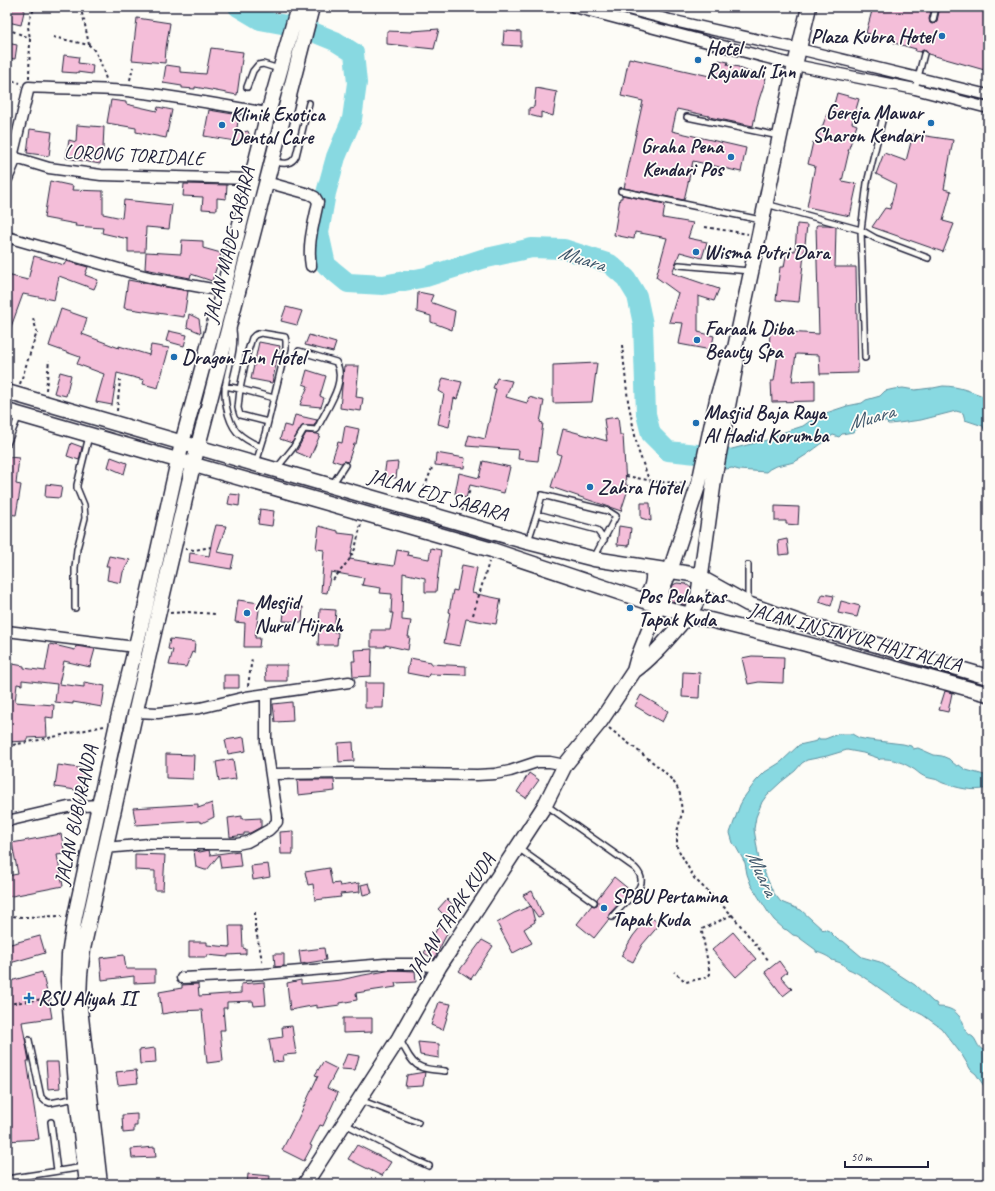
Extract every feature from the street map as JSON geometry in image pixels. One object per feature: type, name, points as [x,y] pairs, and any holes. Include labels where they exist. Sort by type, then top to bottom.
[{"type":"street","name":"JALAN MADE SABARA","points":[[178,461],[268,114],[298,7]]},
{"type":"street","name":"JALAN MADE SABARA","points":[[193,465],[312,7]]},
{"type":"street","points":[[574,7],[795,65],[915,90],[988,108]]},
{"type":"street","points":[[620,7],[988,95]]},
{"type":"street","points":[[713,449],[714,480],[701,578],[697,603],[689,614],[659,605],[663,587],[670,571],[699,480],[713,449],[736,364],[735,348],[795,65],[809,7]]},
{"type":"street","points":[[7,179],[30,87],[127,91],[209,103],[268,114]]},
{"type":"street","name":"LORONG TORIDALE","points":[[12,155],[49,168],[101,175],[252,179]]},
{"type":"street","points":[[266,182],[315,196],[318,202],[311,236],[309,255],[311,266]]},
{"type":"street","points":[[7,237],[157,279],[223,291]]},
{"type":"street","name":"JALAN EDI SABARA","points":[[12,394],[528,542],[594,559],[670,571]]},
{"type":"street","name":"JALAN EDI SABARA","points":[[13,412],[178,461],[492,550],[659,605]]},
{"type":"street","name":"JALAN BUBURANDA","points":[[87,1184],[77,1098],[68,981],[69,955],[75,916],[98,805],[178,461]]},
{"type":"street","name":"JALAN BUBURANDA","points":[[100,1184],[79,999],[83,948],[193,465]]},
{"type":"street","points":[[644,600],[651,591],[654,578],[653,569]]},
{"type":"street","points":[[670,571],[682,572],[701,578]]},
{"type":"street","name":"JALAN INSINYUR HAJI ALALA","points":[[701,578],[748,604],[811,626],[987,677]]},
{"type":"street","name":"JALAN TAPAK KUDA","points":[[305,1184],[399,1038],[439,967],[518,848],[545,804],[565,765],[600,722],[634,671],[659,605]]},
{"type":"street","name":"JALAN INSINYUR HAJI ALALA","points":[[689,614],[806,644],[987,694]]},
{"type":"street","name":"JALAN TAPAK KUDA","points":[[634,671],[644,664],[689,614]]},
{"type":"street","points":[[7,630],[135,647]]},
{"type":"street","points":[[136,712],[170,712],[209,706],[266,694],[349,682]]},
{"type":"street","points":[[105,848],[149,844],[237,844],[247,842],[269,830],[276,822],[277,815],[266,742],[266,694]]},
{"type":"street","points":[[271,774],[351,773],[477,776],[502,772],[537,762],[550,762],[565,765]]},
{"type":"street","points":[[7,821],[68,807],[98,805]]},
{"type":"street","points":[[182,978],[265,974],[385,964],[415,964],[439,967]]},
{"type":"lane","points":[[933,20],[936,7]]},
{"type":"lane","points":[[915,90],[924,54]]},
{"type":"lane","points":[[247,87],[253,71],[258,65],[263,64],[280,70]]},
{"type":"lane","points":[[272,162],[287,164],[294,160],[309,103]]},
{"type":"lane","points":[[687,117],[780,136]]},
{"type":"lane","points":[[865,358],[861,230],[867,183],[883,117]]},
{"type":"lane","points":[[621,190],[762,220]]},
{"type":"lane","points":[[765,204],[861,230],[875,238],[928,258]]},
{"type":"lane","points":[[679,265],[751,271]]},
{"type":"lane","points":[[231,319],[234,337],[225,386],[226,404],[230,421],[237,432],[250,442],[261,447]]},
{"type":"lane","points":[[255,464],[268,422],[286,348],[285,338],[261,332],[252,338],[247,354],[238,408],[240,415],[268,422]]},
{"type":"lane","points":[[276,470],[294,448],[304,429],[317,429],[335,396],[339,375],[339,367],[336,362],[299,351]]},
{"type":"lane","points":[[225,386],[274,398]]},
{"type":"lane","points":[[7,444],[13,412]]},
{"type":"lane","points":[[75,608],[75,568],[77,550],[85,518],[84,505],[77,485],[89,435]]},
{"type":"lane","points":[[332,486],[345,465]]},
{"type":"lane","points":[[528,542],[542,495],[608,511],[616,516],[594,559]]},
{"type":"lane","points":[[537,514],[597,530],[604,540]]},
{"type":"lane","points":[[748,565],[748,604]]},
{"type":"lane","points":[[545,804],[639,872],[641,881],[639,890],[612,916]]},
{"type":"lane","points":[[518,848],[594,902]]},
{"type":"lane","points":[[399,1038],[416,1066],[446,1071]]},
{"type":"lane","points":[[29,1040],[41,1097],[50,1103],[77,1098]]},
{"type":"lane","points":[[360,1100],[418,1122]]},
{"type":"lane","points":[[51,1122],[57,1171]]},
{"type":"lane","points":[[344,1124],[429,1166]]},
{"type":"lane","points":[[7,1179],[85,1167]]},
{"type":"path","points":[[7,79],[30,87],[30,38],[28,27],[35,7]]},
{"type":"path","points":[[80,7],[89,45]]},
{"type":"path","points":[[7,29],[30,38]]},
{"type":"path","points":[[53,38],[89,45],[93,48],[97,53],[109,90]]},
{"type":"path","points":[[127,91],[133,67]]},
{"type":"path","points":[[705,227],[759,236]]},
{"type":"path","points":[[12,394],[37,332],[33,318]]},
{"type":"path","points":[[622,345],[628,401],[638,450],[649,480]]},
{"type":"path","points":[[45,403],[49,360]]},
{"type":"path","points":[[116,424],[120,380]]},
{"type":"path","points":[[416,510],[432,468]]},
{"type":"path","points":[[626,476],[658,482],[699,480]]},
{"type":"path","points":[[458,521],[470,490]]},
{"type":"path","points":[[333,580],[349,560],[355,549],[364,513]]},
{"type":"path","points":[[174,547],[195,550],[211,547]]},
{"type":"path","points":[[473,615],[492,550]]},
{"type":"path","points":[[159,612],[215,614]]},
{"type":"path","points":[[246,698],[252,658]]},
{"type":"path","points":[[600,722],[664,771],[676,785],[680,794],[682,813],[677,832],[678,847],[694,878],[732,915],[769,961]]},
{"type":"path","points":[[7,746],[117,723]]},
{"type":"path","points":[[255,912],[255,926],[265,974]]},
{"type":"path","points":[[674,972],[686,982],[708,977],[710,974],[702,929],[732,915]]},
{"type":"path","points":[[7,916],[75,916]]},
{"type":"path","points":[[7,1004],[69,996]]},
{"type":"water","name":"Muara","points":[[943,386],[960,388],[988,397],[988,428],[984,429],[983,426],[965,420],[963,413],[956,411],[921,420],[891,424],[888,424],[885,421],[875,421],[872,419],[864,423],[853,432],[842,434],[839,437],[833,435],[798,460],[773,467],[766,472],[732,468],[726,469],[722,467],[724,451],[767,440],[772,436],[803,426],[817,416],[847,406],[862,403],[866,400],[880,396],[885,391],[903,388],[915,390]]},
{"type":"water","name":"Muara","points":[[838,734],[852,734],[859,738],[911,746],[913,749],[918,748],[934,755],[949,759],[957,766],[959,765],[966,770],[988,776],[988,788],[976,790],[965,789],[942,783],[936,779],[925,777],[903,763],[889,759],[879,760],[878,758],[863,753],[847,750],[807,760],[802,763],[767,795],[762,802],[756,817],[754,829],[759,860],[773,892],[781,902],[801,910],[823,930],[829,931],[838,940],[843,941],[862,957],[880,962],[915,985],[936,1003],[938,1007],[950,1009],[956,1012],[963,1022],[967,1032],[982,1049],[988,1051],[988,1094],[976,1074],[971,1070],[962,1055],[941,1028],[923,1015],[896,1000],[863,976],[846,968],[842,964],[825,955],[816,952],[816,950],[797,936],[784,929],[774,920],[751,885],[745,863],[733,843],[730,833],[740,805],[756,781],[765,772],[781,762],[799,745],[817,741],[818,739],[825,739]]},
{"type":"building","points":[[11,7],[25,7],[21,25],[8,22]]},
{"type":"building","name":"Plaza Kubra Hotel","points":[[873,7],[932,7],[929,19],[930,23],[932,24],[936,23],[937,21],[940,7],[978,7],[988,10],[988,71],[928,54],[925,50],[920,52],[915,51],[916,49],[894,43],[895,40],[866,33]]},
{"type":"building","points":[[137,18],[170,23],[165,63],[132,60]]},
{"type":"building","points":[[439,29],[434,49],[387,44],[387,31],[412,32]]},
{"type":"building","points":[[504,31],[521,32],[521,46],[503,45]]},
{"type":"building","points":[[7,43],[17,45],[15,59],[7,58]]},
{"type":"building","points":[[211,48],[243,52],[237,95],[195,87],[195,89],[182,88],[182,86],[163,83],[166,65],[180,67],[180,72],[206,74]]},
{"type":"building","points":[[64,55],[79,57],[78,63],[93,65],[92,74],[62,72]]},
{"type":"building","points":[[629,58],[714,77],[719,60],[728,62],[727,65],[739,67],[766,78],[757,106],[753,126],[677,109],[672,131],[746,148],[741,172],[693,161],[684,200],[624,188],[643,101],[621,96]]},
{"type":"building","points":[[536,88],[557,92],[553,116],[541,112],[541,118],[529,115],[529,108],[534,107]]},
{"type":"building","points":[[837,93],[859,99],[852,123],[857,125],[848,151],[842,181],[857,184],[850,216],[807,207],[815,166],[808,164],[813,142],[816,143],[827,114],[831,115]]},
{"type":"building","points":[[111,100],[126,102],[126,104],[157,111],[158,107],[172,110],[166,138],[136,132],[136,128],[107,123]]},
{"type":"building","name":"Klinik Exotica Dental Care","points":[[209,110],[239,115],[236,134],[248,131],[251,140],[242,142],[204,136]]},
{"type":"building","points":[[77,125],[104,127],[103,148],[100,164],[66,158],[69,140],[76,142]]},
{"type":"building","points":[[30,129],[52,132],[49,156],[27,153]]},
{"type":"building","points":[[913,134],[953,140],[944,189],[951,191],[943,221],[954,224],[943,252],[872,227],[885,208],[890,209],[896,184],[876,174],[884,153],[906,161]]},
{"type":"building","points":[[50,181],[73,186],[72,190],[103,191],[103,214],[122,218],[124,200],[172,205],[169,229],[146,227],[145,252],[128,252],[128,239],[102,233],[103,228],[75,226],[76,224],[44,218]]},
{"type":"building","points":[[184,184],[227,185],[226,199],[217,198],[217,210],[202,209],[203,197],[183,196]]},
{"type":"building","points":[[622,195],[665,204],[663,218],[693,223],[688,238],[707,242],[702,258],[680,252],[672,273],[719,289],[714,301],[698,296],[698,332],[714,336],[711,350],[679,344],[683,323],[669,322],[678,293],[656,277],[667,238],[635,232],[634,239],[614,235],[620,198],[622,198]]},
{"type":"building","points":[[797,224],[807,225],[799,302],[776,300],[780,267],[784,267],[787,250],[795,251]]},
{"type":"building","points":[[817,225],[829,225],[836,227],[835,267],[856,267],[858,373],[820,374],[819,355],[796,354],[792,381],[815,380],[815,401],[772,402],[771,381],[774,381],[778,353],[769,352],[770,331],[819,334]]},
{"type":"building","points":[[182,240],[203,241],[203,248],[221,253],[212,281],[191,274],[190,278],[145,269],[146,252],[181,254]]},
{"type":"building","points":[[34,256],[64,265],[66,261],[88,267],[85,275],[98,280],[94,289],[59,276],[54,300],[23,294],[7,335],[7,275],[28,280]]},
{"type":"building","points":[[128,280],[188,291],[184,317],[124,308]]},
{"type":"building","points":[[418,292],[433,295],[430,302],[455,311],[452,330],[431,322],[431,316],[417,312]]},
{"type":"building","points":[[286,307],[302,311],[297,325],[281,321]]},
{"type":"building","points":[[61,309],[87,318],[82,334],[119,348],[119,346],[149,355],[151,345],[169,348],[158,388],[143,384],[144,380],[117,373],[112,405],[96,402],[104,374],[77,364],[80,357],[49,346]]},
{"type":"building","points":[[189,314],[199,319],[201,333],[187,327]]},
{"type":"building","points":[[169,331],[187,335],[184,346],[166,341]]},
{"type":"building","points":[[309,335],[336,343],[333,352],[305,345]]},
{"type":"building","points":[[259,342],[280,346],[272,383],[251,379]]},
{"type":"building","points":[[597,363],[592,402],[553,403],[553,365]]},
{"type":"building","points":[[344,366],[359,366],[356,397],[363,398],[361,411],[340,408]]},
{"type":"building","points":[[307,370],[326,376],[320,396],[324,398],[321,407],[300,405],[308,386],[303,384]]},
{"type":"building","points":[[60,372],[71,375],[66,396],[54,393]]},
{"type":"building","points":[[443,378],[462,382],[457,399],[454,398],[449,427],[438,424],[444,394],[439,391]]},
{"type":"building","points":[[497,378],[512,381],[506,397],[527,403],[529,397],[544,401],[540,422],[543,423],[538,461],[518,459],[519,450],[466,446],[469,435],[485,439],[496,389],[493,388]]},
{"type":"building","points":[[295,415],[317,420],[314,426],[302,426],[292,443],[280,439],[284,425],[292,427]]},
{"type":"building","points":[[618,417],[620,435],[623,435],[626,485],[629,486],[621,511],[551,487],[561,455],[557,453],[563,429],[607,441],[604,419]]},
{"type":"building","points":[[345,426],[359,429],[356,444],[354,444],[348,462],[345,461],[341,463],[332,460],[338,442],[342,443]]},
{"type":"building","points":[[306,433],[320,435],[310,458],[296,452]]},
{"type":"building","points":[[71,443],[82,447],[79,460],[67,456]]},
{"type":"building","points":[[436,453],[465,458],[464,468],[435,465]]},
{"type":"building","points":[[9,457],[19,458],[16,484],[21,485],[16,515],[7,514],[7,474]]},
{"type":"building","points":[[111,457],[127,463],[124,474],[108,467]]},
{"type":"building","points":[[483,461],[510,467],[504,493],[470,485],[466,498],[455,494],[459,473],[479,478]]},
{"type":"building","points":[[398,462],[396,478],[384,477],[386,463]]},
{"type":"building","points":[[46,484],[62,486],[60,498],[45,497]]},
{"type":"building","points":[[230,494],[240,495],[239,506],[228,504]]},
{"type":"building","points":[[641,503],[650,503],[651,521],[641,518]]},
{"type":"building","points":[[775,506],[799,507],[798,525],[786,524],[786,521],[775,521]]},
{"type":"building","points":[[260,509],[274,511],[272,526],[258,524]]},
{"type":"building","points":[[216,525],[226,526],[217,552],[234,555],[231,569],[189,562],[190,553],[209,556]]},
{"type":"building","points":[[319,526],[338,531],[338,533],[355,535],[350,559],[394,566],[397,550],[408,552],[407,555],[429,559],[431,548],[441,550],[436,592],[425,592],[425,578],[403,573],[402,620],[411,621],[408,637],[410,637],[408,650],[385,645],[385,647],[371,647],[371,630],[390,630],[393,613],[391,613],[392,594],[380,593],[381,588],[362,585],[364,578],[331,572],[327,593],[321,592],[324,550],[316,549]]},
{"type":"building","points":[[619,526],[631,528],[629,546],[617,545]]},
{"type":"building","points":[[787,539],[789,554],[779,555],[778,541]]},
{"type":"building","points":[[109,556],[130,560],[123,572],[121,583],[107,580],[109,566],[106,566]]},
{"type":"building","points":[[462,565],[477,568],[472,593],[501,599],[496,624],[466,619],[460,646],[444,643],[453,590],[457,591]]},
{"type":"building","points":[[677,583],[686,584],[691,588],[689,598],[685,605],[669,600],[673,585]]},
{"type":"building","points":[[823,594],[834,596],[831,606],[819,602]]},
{"type":"building","name":"Mesjid Nurul Hijrah","points":[[238,600],[260,603],[255,638],[260,638],[259,647],[244,647],[245,623],[235,622]]},
{"type":"building","points":[[841,601],[860,606],[857,617],[838,613]]},
{"type":"building","points":[[285,605],[303,607],[302,622],[283,621]]},
{"type":"building","points":[[320,609],[336,610],[334,632],[338,632],[337,645],[318,645]]},
{"type":"building","points":[[170,639],[195,642],[194,653],[192,652],[186,667],[169,665],[173,650],[168,649]]},
{"type":"building","points":[[50,644],[75,650],[76,646],[95,649],[90,667],[64,661],[59,684],[84,687],[84,682],[105,686],[102,707],[73,702],[73,704],[55,702],[57,684],[22,680],[22,685],[17,684],[15,702],[54,705],[53,718],[46,717],[47,737],[27,738],[27,741],[7,742],[7,663],[24,666],[24,668],[45,671]]},
{"type":"building","points":[[372,649],[371,676],[353,677],[352,661],[355,661],[354,650]]},
{"type":"building","points":[[752,656],[784,657],[783,683],[759,682],[748,684],[742,658]]},
{"type":"building","points":[[410,658],[431,662],[431,664],[466,666],[466,675],[429,674],[428,677],[407,673]]},
{"type":"building","points":[[265,665],[287,665],[287,681],[266,681]]},
{"type":"building","points":[[683,672],[700,673],[699,698],[682,697]]},
{"type":"building","points":[[224,675],[239,675],[239,688],[224,688]]},
{"type":"building","points":[[365,683],[384,683],[383,708],[365,708]]},
{"type":"building","points":[[945,691],[952,693],[948,712],[939,710]]},
{"type":"building","points":[[641,695],[668,711],[662,722],[635,706]]},
{"type":"building","points":[[292,702],[293,721],[275,722],[273,704]]},
{"type":"building","points":[[244,737],[246,751],[228,754],[225,740]]},
{"type":"building","points":[[353,742],[354,761],[339,762],[338,743]]},
{"type":"building","points":[[166,754],[194,755],[193,779],[166,778]]},
{"type":"building","points":[[233,759],[236,779],[219,781],[216,762]]},
{"type":"building","points":[[58,765],[86,769],[83,791],[55,787]]},
{"type":"building","points":[[529,773],[539,780],[526,798],[517,792]]},
{"type":"building","points":[[297,780],[334,780],[335,791],[298,795]]},
{"type":"building","points":[[212,803],[214,817],[202,823],[199,821],[136,825],[133,808],[198,804],[198,808]]},
{"type":"building","points":[[242,816],[242,819],[261,818],[261,827],[250,833],[244,833],[244,835],[230,837],[228,818]]},
{"type":"building","points":[[293,831],[293,854],[281,854],[280,832]]},
{"type":"building","points":[[61,834],[65,854],[57,855],[63,886],[7,897],[7,876],[18,874],[12,843]]},
{"type":"building","points":[[194,850],[200,852],[209,850],[210,855],[239,851],[241,866],[221,868],[219,855],[207,870],[196,867]]},
{"type":"building","points":[[135,854],[165,855],[163,890],[155,890],[155,871],[135,870]]},
{"type":"building","points":[[268,864],[270,877],[253,880],[251,866]]},
{"type":"building","points":[[329,868],[332,884],[339,883],[340,886],[359,883],[360,892],[340,894],[341,897],[315,900],[313,884],[308,885],[305,872]]},
{"type":"building","name":"SPBU Pertamina Tapak Kuda","points":[[614,877],[631,891],[609,914],[609,919],[594,938],[577,924],[592,905],[597,905],[597,899]]},
{"type":"building","points":[[369,883],[372,893],[363,895],[361,885]]},
{"type":"building","points":[[532,891],[543,915],[538,917],[523,895]]},
{"type":"building","points":[[447,899],[457,909],[448,919],[438,909]]},
{"type":"building","points":[[531,906],[535,922],[524,929],[532,943],[513,953],[497,923],[514,913]]},
{"type":"building","points":[[649,916],[660,924],[642,945],[633,962],[621,956],[633,936]]},
{"type":"building","points":[[229,926],[242,926],[243,948],[246,949],[246,954],[228,955],[228,957],[207,955],[207,957],[189,957],[189,942],[207,942],[207,945],[230,947]]},
{"type":"building","points":[[438,927],[448,932],[434,959],[424,953]]},
{"type":"building","points":[[733,932],[756,959],[736,977],[712,950]]},
{"type":"building","points":[[40,936],[45,953],[10,963],[7,945]]},
{"type":"building","points":[[482,940],[493,946],[471,979],[459,971]]},
{"type":"building","points":[[324,948],[326,960],[301,964],[299,951]]},
{"type":"building","points":[[274,954],[284,954],[284,966],[275,967]]},
{"type":"building","points":[[124,955],[126,969],[155,969],[155,982],[134,983],[134,976],[102,980],[100,958]]},
{"type":"building","points":[[779,961],[787,972],[781,977],[792,989],[783,996],[765,972]]},
{"type":"building","points":[[392,970],[415,971],[416,982],[395,983],[396,987],[356,993],[357,1000],[340,1003],[340,1005],[317,1008],[317,1005],[290,1010],[287,983],[301,980],[301,984],[341,980]]},
{"type":"building","points":[[42,972],[52,1018],[22,1022],[29,1061],[27,1061],[39,1139],[7,1141],[7,982]]},
{"type":"building","points":[[264,982],[266,1005],[254,1006],[253,1001],[227,1002],[227,1008],[223,1008],[225,1030],[220,1030],[223,1061],[207,1063],[202,1010],[162,1014],[159,992],[182,988],[182,985],[198,984],[199,996],[241,993],[241,984]]},
{"type":"building","points":[[439,1002],[451,1004],[443,1030],[431,1025]]},
{"type":"building","points":[[343,1018],[372,1018],[372,1032],[343,1033]]},
{"type":"building","points":[[292,1026],[296,1054],[283,1055],[284,1061],[273,1062],[269,1039],[283,1037],[282,1027]]},
{"type":"building","points":[[418,1042],[439,1044],[439,1058],[420,1055]]},
{"type":"building","points":[[155,1048],[156,1063],[140,1064],[139,1050]]},
{"type":"building","points":[[347,1054],[359,1056],[355,1070],[341,1069]]},
{"type":"building","points":[[46,1062],[58,1062],[60,1088],[48,1089]]},
{"type":"building","points":[[323,1062],[337,1069],[327,1088],[338,1093],[323,1126],[320,1125],[310,1145],[312,1146],[304,1161],[282,1150],[318,1076],[315,1075]]},
{"type":"building","points":[[136,1070],[138,1083],[118,1085],[116,1072]]},
{"type":"building","points":[[425,1072],[423,1086],[405,1087],[407,1075]]},
{"type":"building","points":[[137,1114],[137,1126],[134,1126],[134,1132],[123,1133],[122,1115]]},
{"type":"building","points":[[357,1145],[391,1162],[382,1176],[348,1159]]},
{"type":"building","points":[[155,1147],[156,1157],[132,1158],[131,1149]]},
{"type":"building","points":[[248,1174],[270,1176],[269,1184],[247,1184]]},
{"type":"waterway","name":"Muara","points":[[238,7],[260,20],[303,28],[335,41],[354,53],[357,83],[352,119],[336,157],[326,193],[319,233],[326,265],[348,283],[383,285],[426,277],[482,259],[532,248],[564,249],[610,264],[626,278],[637,296],[643,324],[646,414],[651,434],[668,451],[725,457]]},
{"type":"place","name":"Plaza Kubra Hotel","points":[[942,36]]},
{"type":"place","name":"Hotel Rajawali Inn","points":[[698,60]]},
{"type":"place","name":"Gereja Mawar Sharon Kendari","points":[[931,123]]},
{"type":"place","name":"Klinik Exotica Dental Care","points":[[222,125]]},
{"type":"place","name":"Graha Pena Kendari Pos","points":[[731,157]]},
{"type":"place","name":"Wisma Putri Dara","points":[[696,252]]},
{"type":"place","name":"Faraah Diba Beauty Spa","points":[[697,340]]},
{"type":"place","name":"Dragon Inn Hotel","points":[[174,357]]},
{"type":"place","name":"Masjid Baja Raya Al Hadid Korumba","points":[[696,423]]},
{"type":"place","name":"Zahra Hotel","points":[[590,487]]},
{"type":"place","name":"Pos Polantas Tapak Kuda","points":[[630,608]]},
{"type":"place","name":"Mesjid Nurul Hijrah","points":[[247,613]]},
{"type":"place","name":"SPBU Pertamina Tapak Kuda","points":[[604,908]]},
{"type":"place","name":"RSU Aliyah II","points":[[29,998]]}]
